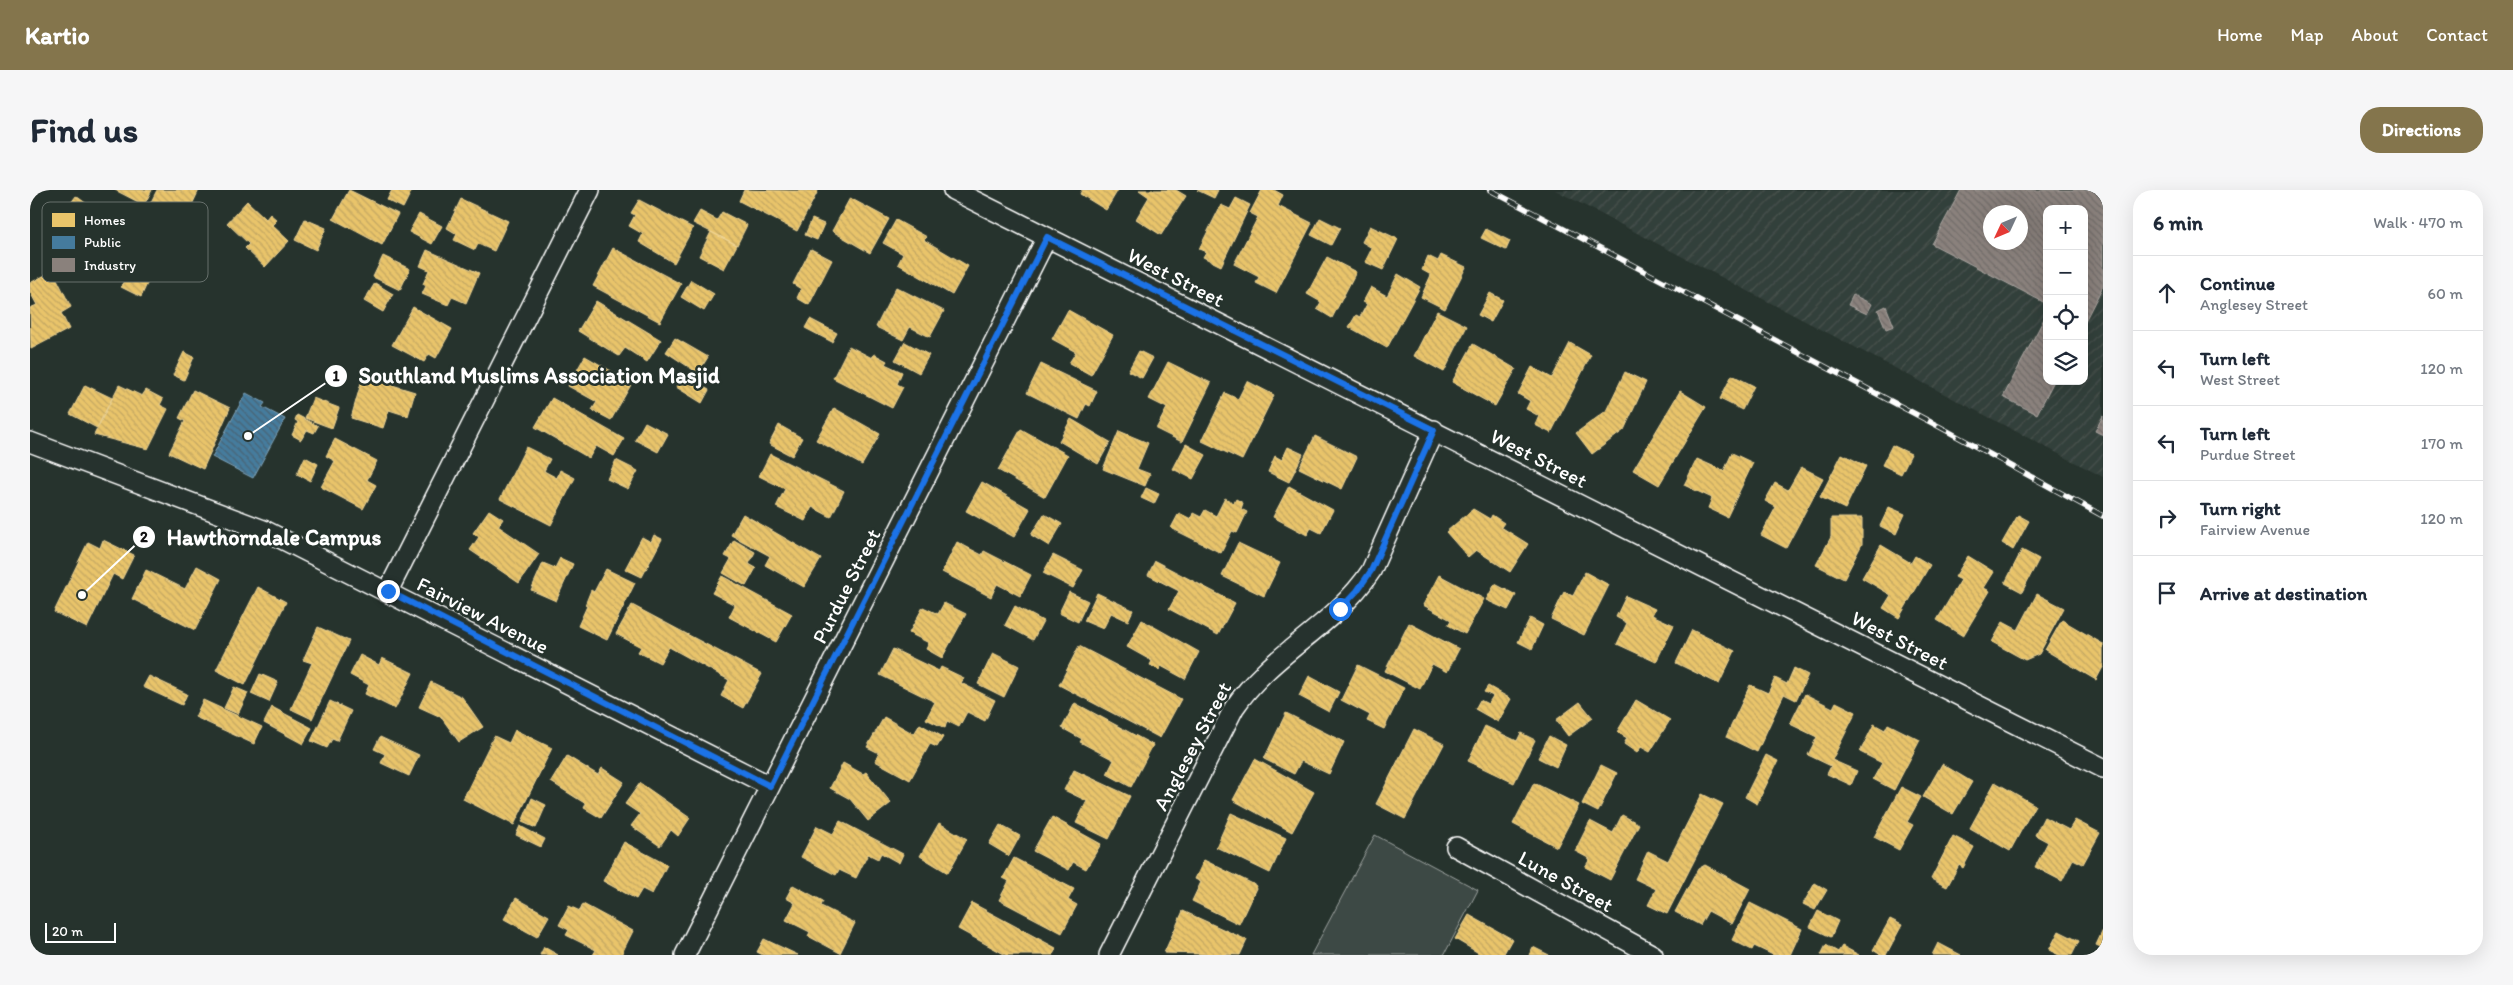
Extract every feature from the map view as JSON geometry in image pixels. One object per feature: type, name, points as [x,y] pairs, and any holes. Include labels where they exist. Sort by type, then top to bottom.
[{"type":"street","points":[[388,591],[590,190]]},
{"type":"street","name":"West Street","points":[[953,190],[1434,430],[2103,768]]},
{"type":"street","name":"Purdue Street","points":[[685,955],[1047,237]]},
{"type":"street","name":"Anglesey Street","points":[[1109,955],[1234,708],[1244,693],[1273,662],[1340,609],[1357,591],[1371,571],[1434,430]]},
{"type":"street","name":"Fairview Avenue","points":[[30,442],[266,531],[388,591],[770,786]]},
{"type":"street","name":"Lune Street","points":[[1456,847],[1653,955]]},
{"type":"shaded area","points":[[1555,190],[2103,190],[2103,477]]},
{"type":"shaded area","points":[[1375,835],[1478,890],[1444,955],[1311,955]]},
{"type":"building: Homes","points":[[115,190],[152,190],[146,202],[138,202]]},
{"type":"building: Homes","points":[[157,190],[199,190],[193,202],[151,202]]},
{"type":"building: Homes","points":[[349,190],[398,214],[382,245],[333,219]]},
{"type":"building: Homes","points":[[392,190],[412,190],[403,208],[387,200]]},
{"type":"building: Homes","points":[[744,190],[818,191],[797,231],[739,201]]},
{"type":"building: Homes","points":[[1082,190],[1118,190],[1106,210],[1080,194]]},
{"type":"building: Homes","points":[[1139,190],[1176,190],[1186,196],[1161,235],[1136,219],[1149,197]]},
{"type":"building: Homes","points":[[1197,190],[1218,190],[1214,198]]},
{"type":"building: Homes","points":[[1262,190],[1274,190],[1283,195],[1278,206],[1312,223],[1276,293],[1256,283],[1259,277],[1234,264],[1258,217],[1250,213]]},
{"type":"building: Homes","points":[[76,196],[84,202],[72,202]]},
{"type":"building: Homes","points":[[850,198],[889,219],[870,253],[832,231]]},
{"type":"building: Homes","points":[[1236,198],[1250,205],[1221,266],[1203,257],[1206,252],[1199,249],[1221,205],[1230,209]]},
{"type":"building: Homes","points":[[461,199],[508,221],[494,251],[478,244],[475,250],[454,240],[457,234],[447,228]]},
{"type":"building: Homes","points":[[639,200],[693,228],[674,263],[639,242],[643,234],[629,226],[635,215],[631,213]]},
{"type":"building: Homes","points":[[247,201],[266,219],[270,214],[277,220],[272,225],[289,241],[265,267],[245,248],[249,244],[227,223]]},
{"type":"building: Homes","points":[[700,211],[717,220],[722,212],[747,225],[737,245],[693,223]]},
{"type":"building: Homes","points":[[419,214],[442,226],[432,244],[409,232]]},
{"type":"building: Homes","points":[[1320,218],[1340,228],[1331,245],[1311,235]]},
{"type":"building: Homes","points":[[305,219],[326,228],[316,250],[295,240]]},
{"type":"building: Homes","points":[[812,219],[824,224],[817,240],[805,235]]},
{"type":"building: Homes","points":[[896,220],[927,237],[924,240],[968,266],[952,295],[898,264],[903,254],[883,243]]},
{"type":"building: Homes","points":[[1370,226],[1398,239],[1383,270],[1365,262],[1372,248],[1362,242]]},
{"type":"building: Homes","points":[[1486,229],[1510,241],[1506,250],[1481,238]]},
{"type":"building: Homes","points":[[711,232],[737,245],[724,269],[699,256]]},
{"type":"building: Homes","points":[[613,248],[681,284],[660,322],[593,286]]},
{"type":"building: Homes","points":[[811,249],[832,260],[809,305],[797,298],[801,289],[793,284]]},
{"type":"building: Homes","points":[[427,250],[479,273],[466,303],[452,297],[448,305],[422,294],[426,286],[423,284],[429,270],[420,266]]},
{"type":"building: Homes","points":[[1441,255],[1466,267],[1445,309],[1421,297],[1431,275],[1422,270],[1428,256],[1438,261]]},
{"type":"building: Homes","points":[[383,256],[410,269],[400,290],[373,277]]},
{"type":"building: Homes","points":[[1327,257],[1356,272],[1332,318],[1317,309],[1321,302],[1307,294]]},
{"type":"building: Homes","points":[[1398,274],[1420,287],[1387,348],[1349,327],[1356,315],[1360,317],[1367,304],[1363,302],[1371,287],[1387,296]]},
{"type":"building: Homes","points":[[42,277],[42,282],[58,282],[71,307],[61,313],[69,329],[31,349],[30,308],[37,305],[30,292],[30,283]]},
{"type":"building: Homes","points":[[691,280],[714,294],[704,311],[681,297]]},
{"type":"building: Homes","points":[[123,282],[148,282],[141,297],[121,287]]},
{"type":"building: Homes","points":[[375,283],[393,294],[383,312],[364,301]]},
{"type":"building: Homes","points":[[896,287],[944,311],[930,337],[910,327],[903,340],[876,327]]},
{"type":"building: Homes","points":[[1490,293],[1503,300],[1491,322],[1478,315]]},
{"type":"building: Homes","points":[[596,301],[661,340],[647,362],[625,348],[619,356],[578,331]]},
{"type":"building: Homes","points":[[413,307],[452,329],[436,358],[429,354],[424,362],[392,345]]},
{"type":"building: Homes","points":[[1068,310],[1113,335],[1091,375],[1069,363],[1076,352],[1052,339]]},
{"type":"building: Homes","points":[[1437,311],[1467,326],[1444,372],[1414,356]]},
{"type":"building: Homes","points":[[810,319],[837,333],[832,342],[805,328]]},
{"type":"building: Homes","points":[[675,338],[708,357],[698,373],[666,352]]},
{"type":"building: Homes","points":[[905,342],[929,355],[919,373],[895,360]]},
{"type":"building: Homes","points":[[1570,343],[1591,355],[1551,433],[1535,425],[1539,416],[1526,409],[1530,401],[1518,394],[1532,367],[1552,378]]},
{"type":"building: Homes","points":[[1473,344],[1516,369],[1495,406],[1452,382]]},
{"type":"building: Homes","points":[[849,346],[872,358],[874,354],[887,361],[885,364],[902,372],[897,384],[903,387],[892,408],[833,378]]},
{"type":"building: Homes","points":[[1139,351],[1153,358],[1142,378],[1128,371]]},
{"type":"building: Homes","points":[[184,352],[194,357],[184,380],[173,375]]},
{"type":"building: Homes","points":[[585,356],[632,383],[611,420],[592,410],[597,402],[568,386]]},
{"type":"building: Homes","points":[[1168,362],[1211,383],[1182,442],[1156,429],[1167,408],[1149,399]]},
{"type":"building: Homes","points":[[1041,364],[1097,391],[1090,406],[1086,404],[1079,419],[1027,393]]},
{"type":"building: Homes","points":[[1625,372],[1646,382],[1624,430],[1592,454],[1576,433],[1606,411]]},
{"type":"building: Homes","points":[[683,375],[709,390],[702,403],[676,387]]},
{"type":"building: Homes","points":[[1732,375],[1754,386],[1742,410],[1720,399]]},
{"type":"building: Homes","points":[[363,376],[415,392],[408,416],[389,410],[383,428],[351,418]]},
{"type":"building: Homes","points":[[1247,381],[1274,395],[1242,460],[1202,441],[1225,393],[1238,399]]},
{"type":"building: Homes","points":[[85,385],[112,398],[97,428],[70,414]]},
{"type":"building: Homes","points":[[119,385],[142,396],[146,390],[163,399],[160,405],[168,409],[148,449],[94,435]]},
{"type":"building: Homes","points":[[193,390],[230,408],[203,469],[169,453],[185,421],[179,418]]},
{"type":"building: Homes","points":[[1680,391],[1706,407],[1659,485],[1633,470]]},
{"type":"building: Homes","points":[[313,398],[339,408],[332,428],[305,418]]},
{"type":"building: Homes","points":[[552,398],[624,439],[614,456],[596,446],[589,458],[535,427]]},
{"type":"building: Homes","points":[[834,408],[880,434],[862,465],[816,440]]},
{"type":"building: Homes","points":[[297,415],[318,426],[314,433],[307,430],[301,440],[292,435],[298,422],[295,420]]},
{"type":"building: Homes","points":[[1071,419],[1110,442],[1098,464],[1059,441]]},
{"type":"building: Homes","points":[[645,422],[668,434],[658,452],[635,440]]},
{"type":"building: Homes","points":[[779,425],[802,438],[792,456],[769,444]]},
{"type":"building: Homes","points":[[1021,429],[1068,455],[1045,497],[998,470]]},
{"type":"building: Homes","points":[[1119,431],[1148,443],[1137,469],[1150,474],[1145,486],[1103,469]]},
{"type":"building: Homes","points":[[1315,436],[1357,457],[1342,489],[1299,468]]},
{"type":"building: Homes","points":[[335,439],[377,461],[367,480],[376,485],[363,509],[321,487],[335,461],[326,456]]},
{"type":"building: Homes","points":[[1186,444],[1206,455],[1193,479],[1173,469]]},
{"type":"building: Homes","points":[[1892,445],[1911,454],[1901,474],[1882,465]]},
{"type":"building: Homes","points":[[526,447],[550,459],[544,471],[557,478],[560,470],[575,478],[551,525],[500,499]]},
{"type":"building: Homes","points":[[1288,447],[1303,454],[1289,482],[1268,472],[1275,456],[1282,460]]},
{"type":"building: Homes","points":[[1732,453],[1753,463],[1727,517],[1708,508],[1712,498],[1684,485],[1697,459],[1724,471]]},
{"type":"building: Homes","points":[[770,454],[844,491],[831,517],[812,507],[805,521],[776,507],[785,489],[759,476]]},
{"type":"building: Homes","points":[[1842,454],[1866,466],[1845,509],[1820,497]]},
{"type":"building: Homes","points":[[305,457],[318,464],[310,481],[297,474]]},
{"type":"building: Homes","points":[[616,460],[638,471],[628,489],[607,479]]},
{"type":"building: Homes","points":[[1801,467],[1823,478],[1786,548],[1761,535],[1776,507],[1765,501],[1775,483],[1788,490]]},
{"type":"building: Homes","points":[[982,482],[1030,509],[1014,537],[966,511]]},
{"type":"building: Homes","points":[[1289,486],[1333,510],[1321,533],[1311,528],[1307,535],[1273,517]]},
{"type":"building: Homes","points":[[1146,488],[1159,494],[1154,504],[1141,498]]},
{"type":"building: Homes","points":[[1225,498],[1234,503],[1236,499],[1243,503],[1241,509],[1247,512],[1237,533],[1232,531],[1221,553],[1171,528],[1179,513],[1191,519],[1193,513],[1201,517],[1205,510],[1216,516]]},
{"type":"building: Homes","points":[[1889,507],[1905,514],[1896,534],[1880,526]]},
{"type":"building: Homes","points":[[1473,509],[1490,519],[1492,515],[1504,523],[1501,527],[1528,544],[1510,572],[1476,550],[1468,557],[1446,532]]},
{"type":"building: Homes","points":[[489,510],[503,519],[498,526],[539,554],[519,583],[470,550],[479,537],[473,533]]},
{"type":"building: Homes","points":[[743,514],[821,559],[804,587],[765,565],[770,556],[731,535]]},
{"type":"building: Homes","points":[[1044,514],[1062,524],[1049,546],[1031,535]]},
{"type":"building: Homes","points":[[2018,515],[2029,521],[2013,550],[2002,543]]},
{"type":"building: Homes","points":[[1831,518],[1862,518],[1862,544],[1844,579],[1816,565],[1831,537]]},
{"type":"building: Homes","points":[[654,535],[662,539],[642,577],[625,569],[642,537],[651,542]]},
{"type":"building: Homes","points":[[103,540],[134,555],[122,579],[113,574],[87,628],[54,612],[88,542],[100,548]]},
{"type":"building: Homes","points":[[734,540],[755,552],[749,564],[756,568],[746,586],[723,573],[731,559],[725,556]]},
{"type":"building: Homes","points":[[957,542],[982,555],[984,551],[1031,575],[1020,596],[997,584],[991,597],[942,572]]},
{"type":"building: Homes","points":[[1238,543],[1280,563],[1264,596],[1222,576]]},
{"type":"building: Homes","points":[[1881,545],[1911,563],[1915,556],[1930,565],[1899,618],[1883,608],[1891,595],[1862,578]]},
{"type":"building: Homes","points":[[2022,550],[2039,559],[2022,592],[2005,583]]},
{"type":"building: Homes","points":[[1053,555],[1083,570],[1073,588],[1043,573]]},
{"type":"building: Homes","points":[[1968,556],[1994,572],[1984,588],[1990,591],[1963,636],[1937,620],[1961,580],[1955,577]]},
{"type":"building: Homes","points":[[560,558],[573,564],[556,601],[531,590],[543,563],[555,568]]},
{"type":"building: Homes","points":[[1155,561],[1235,603],[1218,635],[1169,609],[1179,591],[1148,575]]},
{"type":"building: Homes","points":[[197,566],[221,579],[195,630],[132,599],[146,570],[185,589]]},
{"type":"building: Homes","points":[[606,569],[635,583],[607,640],[578,626],[587,606],[585,605],[591,590],[594,592]]},
{"type":"building: Homes","points":[[1585,572],[1609,585],[1584,635],[1551,619],[1564,592],[1573,596]]},
{"type":"building: Homes","points":[[1439,575],[1484,599],[1465,634],[1448,625],[1451,620],[1423,605]]},
{"type":"building: Homes","points":[[722,576],[792,614],[776,642],[729,617],[735,605],[712,593]]},
{"type":"building: Homes","points":[[1495,584],[1516,595],[1508,610],[1486,600]]},
{"type":"building: Homes","points":[[258,587],[286,602],[245,685],[216,670]]},
{"type":"building: Homes","points":[[1069,592],[1088,601],[1078,622],[1059,613]]},
{"type":"building: Homes","points":[[1097,593],[1133,610],[1128,621],[1111,613],[1103,629],[1084,621]]},
{"type":"building: Homes","points":[[2037,594],[2064,608],[2039,654],[2025,660],[1992,642],[2003,622],[2018,630]]},
{"type":"building: Homes","points":[[1626,596],[1655,609],[1652,615],[1674,625],[1656,662],[1617,644],[1627,623],[1616,617]]},
{"type":"building: Homes","points":[[944,603],[966,614],[942,658],[926,649],[929,643],[909,633],[923,607],[938,614]]},
{"type":"building: Homes","points":[[632,605],[762,674],[743,708],[721,696],[729,680],[669,647],[660,663],[638,652],[641,647],[616,634]]},
{"type":"building: Homes","points":[[1015,606],[1043,621],[1033,640],[1005,625]]},
{"type":"building: Homes","points":[[1530,618],[1543,625],[1532,649],[1518,642]]},
{"type":"building: Homes","points":[[1142,620],[1199,652],[1185,679],[1161,666],[1159,670],[1150,665],[1152,661],[1127,647]]},
{"type":"building: Homes","points":[[2062,620],[2103,644],[2103,667],[2096,680],[2045,650]]},
{"type":"building: Homes","points":[[1409,623],[1459,649],[1447,672],[1432,664],[1420,689],[1385,671]]},
{"type":"building: Homes","points":[[318,627],[349,641],[312,719],[291,709],[312,663],[303,660]]},
{"type":"building: Homes","points":[[1692,630],[1735,651],[1719,684],[1676,663]]},
{"type":"building: Homes","points":[[1079,646],[1181,699],[1160,738],[1059,685]]},
{"type":"building: Homes","points":[[893,649],[939,671],[941,667],[964,678],[961,683],[995,700],[985,721],[967,712],[959,727],[947,721],[945,728],[926,719],[935,702],[880,675]]},
{"type":"building: Homes","points":[[993,653],[1019,666],[1004,697],[978,684]]},
{"type":"building: Homes","points":[[360,655],[379,665],[382,658],[413,673],[395,709],[365,694],[369,685],[350,675]]},
{"type":"building: Homes","points":[[1358,665],[1404,688],[1384,729],[1367,721],[1370,715],[1341,700]]},
{"type":"building: Homes","points":[[1794,668],[1808,675],[1796,700],[1784,694],[1757,752],[1726,737],[1750,685],[1768,693],[1775,678],[1787,684]]},
{"type":"building: Homes","points":[[260,674],[278,682],[269,702],[251,694]]},
{"type":"building: Homes","points":[[149,676],[187,694],[182,705],[143,687]]},
{"type":"building: Homes","points":[[1309,676],[1339,692],[1329,712],[1299,696]]},
{"type":"building: Homes","points":[[431,682],[462,697],[483,727],[459,742],[441,717],[419,707]]},
{"type":"building: Homes","points":[[1488,686],[1511,699],[1498,722],[1475,709],[1480,700],[1488,704],[1493,696],[1484,692]]},
{"type":"building: Homes","points":[[234,687],[248,693],[238,714],[224,708]]},
{"type":"building: Homes","points":[[1805,694],[1833,708],[1836,702],[1856,712],[1832,760],[1857,771],[1851,785],[1827,774],[1831,766],[1808,755],[1817,737],[1790,724]]},
{"type":"building: Homes","points":[[203,700],[262,727],[254,744],[195,717]]},
{"type":"building: Homes","points":[[1636,700],[1670,720],[1650,752],[1641,747],[1637,753],[1624,744],[1627,738],[1617,732]]},
{"type":"building: Homes","points":[[330,701],[351,711],[337,741],[332,739],[327,748],[311,741]]},
{"type":"building: Homes","points":[[1580,702],[1593,718],[1568,736],[1556,720]]},
{"type":"building: Homes","points":[[1075,703],[1153,745],[1131,787],[1107,774],[1114,760],[1080,742],[1082,739],[1062,728]]},
{"type":"building: Homes","points":[[272,707],[312,728],[303,744],[264,723]]},
{"type":"building: Homes","points":[[1286,713],[1344,742],[1329,774],[1301,761],[1294,774],[1264,759]]},
{"type":"building: Homes","points":[[884,717],[914,734],[920,724],[943,737],[937,747],[930,744],[910,780],[875,761],[879,753],[867,747]]},
{"type":"building: Homes","points":[[1874,724],[1885,730],[1888,724],[1920,740],[1894,790],[1873,779],[1882,763],[1860,752]]},
{"type":"building: Homes","points":[[1485,726],[1517,741],[1521,733],[1535,740],[1514,783],[1468,761]]},
{"type":"building: Homes","points":[[1414,729],[1444,744],[1405,819],[1376,804]]},
{"type":"building: Homes","points":[[515,730],[552,748],[514,825],[463,799],[494,736],[509,743]]},
{"type":"building: Homes","points":[[1549,736],[1566,745],[1556,767],[1538,758]]},
{"type":"building: Homes","points":[[380,737],[419,755],[409,776],[381,763],[385,754],[374,749]]},
{"type":"building: Homes","points":[[1766,755],[1778,761],[1757,804],[1745,797]]},
{"type":"building: Homes","points":[[567,756],[598,775],[602,768],[624,782],[601,818],[584,808],[586,804],[551,782]]},
{"type":"building: Homes","points":[[1255,759],[1314,792],[1292,832],[1233,800]]},
{"type":"building: Homes","points":[[843,763],[863,774],[866,772],[891,803],[868,821],[850,799],[830,788]]},
{"type":"building: Homes","points":[[1942,764],[1972,782],[1953,814],[1923,797]]},
{"type":"building: Homes","points":[[1601,765],[1617,773],[1598,812],[1582,804]]},
{"type":"building: Homes","points":[[1074,770],[1130,796],[1109,839],[1076,823],[1087,801],[1064,790]]},
{"type":"building: Homes","points":[[1995,782],[2035,805],[2010,851],[1970,828]]},
{"type":"building: Homes","points":[[640,783],[690,818],[678,836],[671,830],[660,846],[631,826],[640,814],[625,804]]},
{"type":"building: Homes","points":[[1534,783],[1579,805],[1557,847],[1513,824]]},
{"type":"building: Homes","points":[[1901,787],[1921,797],[1907,822],[1913,825],[1899,850],[1874,837]]},
{"type":"building: Homes","points":[[1702,794],[1723,804],[1667,914],[1648,905],[1656,889],[1635,879],[1648,851],[1668,861]]},
{"type":"building: Homes","points":[[532,798],[546,805],[536,828],[522,822]]},
{"type":"building: Homes","points":[[1231,813],[1286,838],[1270,873],[1216,847]]},
{"type":"building: Homes","points":[[1622,815],[1639,824],[1610,880],[1585,867],[1590,859],[1575,851],[1590,821],[1613,833]]},
{"type":"building: Homes","points":[[1052,817],[1101,844],[1086,869],[1073,862],[1069,870],[1033,851]]},
{"type":"building: Homes","points":[[2044,817],[2069,830],[2075,820],[2100,833],[2083,864],[2073,859],[2062,881],[2035,867],[2048,842],[2035,835]]},
{"type":"building: Homes","points":[[840,821],[903,854],[899,863],[881,853],[878,859],[868,854],[856,878],[839,870],[836,875],[801,857],[817,826],[833,834]]},
{"type":"building: Homes","points":[[939,823],[967,839],[948,873],[920,856]]},
{"type":"building: Homes","points":[[1000,825],[1020,836],[1009,856],[989,844]]},
{"type":"building: Homes","points":[[520,826],[545,839],[541,847],[516,835]]},
{"type":"building: Homes","points":[[1953,836],[1974,847],[1963,868],[1959,865],[1947,887],[1931,879]]},
{"type":"building: Homes","points":[[624,842],[667,865],[652,894],[642,889],[636,899],[603,881]]},
{"type":"building: Homes","points":[[1014,858],[1074,889],[1068,900],[1077,905],[1062,933],[999,900],[1009,881],[1003,878]]},
{"type":"building: Homes","points":[[1204,860],[1257,886],[1239,924],[1192,901],[1201,882],[1195,879]]},
{"type":"building: Homes","points":[[1705,865],[1750,889],[1732,924],[1708,911],[1700,925],[1675,912],[1698,869]]},
{"type":"building: Homes","points":[[1815,883],[1827,890],[1815,910],[1803,904]]},
{"type":"building: Homes","points":[[793,885],[823,901],[821,906],[855,923],[840,953],[808,936],[810,932],[786,920],[795,903],[786,898]]},
{"type":"building: Homes","points":[[516,898],[549,916],[537,937],[504,919]]},
{"type":"building: Homes","points":[[972,903],[1056,948],[1053,955],[1006,955],[958,929]]},
{"type":"building: Homes","points":[[1750,903],[1802,929],[1790,955],[1773,955],[1754,946],[1752,950],[1732,940]]},
{"type":"building: Homes","points":[[583,904],[633,931],[621,955],[593,955],[596,950],[566,935],[569,930],[559,925],[569,906],[580,911]]},
{"type":"building: Homes","points":[[1183,911],[1247,940],[1240,955],[1164,953]]},
{"type":"building: Homes","points":[[1818,911],[1838,921],[1831,937],[1810,927]]},
{"type":"building: Homes","points":[[1469,915],[1512,939],[1503,955],[1482,955],[1455,939]]},
{"type":"building: Homes","points":[[1890,919],[1902,925],[1886,955],[1881,955],[1873,950]]},
{"type":"building: Homes","points":[[2103,930],[2103,948],[2096,945]]},
{"type":"building: Homes","points":[[2059,931],[2079,941],[2072,955],[2059,955],[2049,950]]},
{"type":"building: Homes","points":[[764,939],[798,955],[763,955],[757,952]]},
{"type":"building: Homes","points":[[1938,943],[1961,955],[1932,955]]},
{"type":"building: Homes","points":[[1826,945],[1838,952],[1842,946],[1859,955],[1821,955]]},
{"type":"building: Homes","points":[[544,947],[558,955],[540,955]]},
{"type":"building: Homes","points":[[1533,947],[1549,955],[1529,955]]},
{"type":"building: Public","points":[[246,393],[265,403],[262,407],[285,419],[253,478],[212,457]]},
{"type":"building: Industry","points":[[1961,190],[2103,190],[2103,286],[2088,315],[2088,205],[2043,205],[2043,302],[1932,244]]},
{"type":"building: Industry","points":[[1853,295],[1872,304],[1867,314],[1848,305]]},
{"type":"building: Industry","points":[[1886,306],[1894,326],[1886,329],[1878,310]]},
{"type":"building: Industry","points":[[2043,321],[2043,385],[2052,385],[2037,414],[2003,397]]},
{"type":"building: Industry","points":[[2103,416],[2103,435],[2095,431]]},
{"type":"railway","points":[[1490,190],[1940,427],[2103,516]]},
{"type":"place","name":"Southland Muslims Association Masjid","points":[[248,436]]},
{"type":"place","name":"Hawthorndale Campus","points":[[82,595]]},
{"type":"route","points":[[388,591],[770,786],[1047,237],[1434,430],[1371,571],[1357,591],[1340,609]]}]
